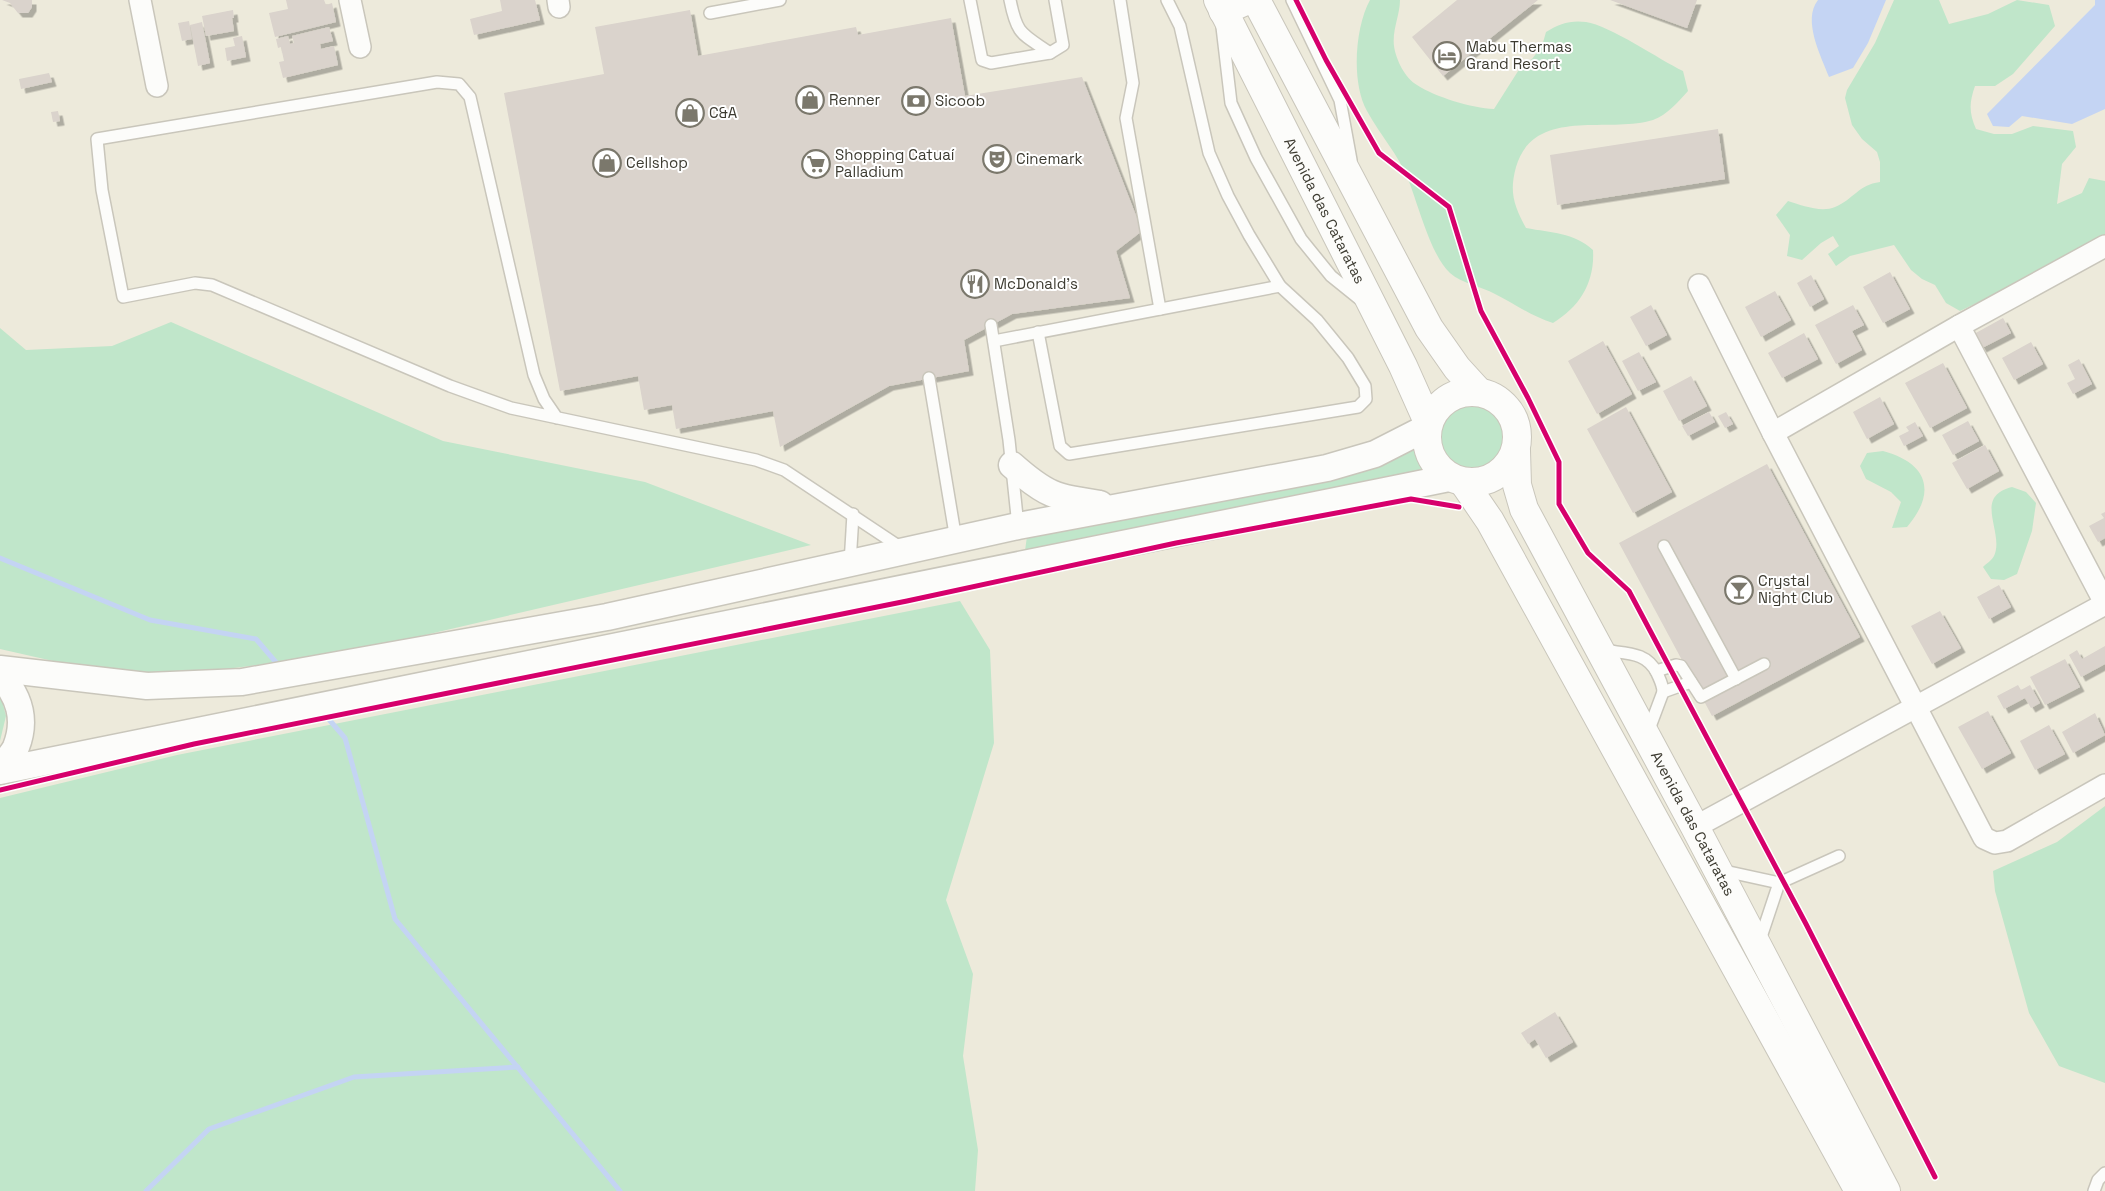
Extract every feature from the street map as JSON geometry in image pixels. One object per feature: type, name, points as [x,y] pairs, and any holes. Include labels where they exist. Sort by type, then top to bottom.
[{"type":"main road","points":[[1221,5],[1248,0]]},
{"type":"main road","points":[[1256,0],[1356,194],[1429,328],[1458,368],[1478,391],[1499,400],[1508,408],[1518,428],[1516,452],[1504,471],[1494,478],[1457,480],[1432,462],[1425,439],[1427,425],[1445,399],[1455,394],[1478,391]]},
{"type":"main road","name":"Avenida das Cataratas","points":[[1221,5],[1375,312],[1427,425]]},
{"type":"main road","name":"Avenida das Cataratas","points":[[1516,452],[1517,485],[1524,509],[1647,736],[1886,1191]]},
{"type":"main road","name":"Avenida das Cataratas","points":[[1457,480],[1490,521],[1859,1191]]},
{"type":"street","points":[[140,0],[157,86]]},
{"type":"street","points":[[350,0],[360,47]]},
{"type":"street","points":[[1774,433],[1959,326],[2105,246]]},
{"type":"street","points":[[1700,285],[1774,433],[1918,707],[1984,838],[1995,843],[2007,841],[2105,785]]},
{"type":"street","points":[[1695,827],[1918,707],[2105,603],[1959,326]]},
{"type":"street","points":[[0,669],[147,686],[242,682],[607,617],[1018,526],[1328,468],[1376,454],[1427,425]]},
{"type":"street","points":[[1012,465],[1037,487],[1056,497],[1121,507]]},
{"type":"street","points":[[0,770],[909,586],[1457,480]]},
{"type":"street","points":[[909,586],[943,574],[1008,558],[1015,549],[1018,526]]},
{"type":"street","points":[[0,675],[14,691],[22,719],[16,748],[0,770]]},
{"type":"lane","points":[[710,13],[780,0]]},
{"type":"lane","points":[[970,0],[982,60],[991,63],[1050,53],[1064,45],[1055,0]]},
{"type":"lane","points":[[1010,0],[1015,24],[1023,35],[1050,53]]},
{"type":"lane","points":[[1120,0],[1133,83],[1126,118],[1160,309]]},
{"type":"lane","points":[[1038,332],[1060,446],[1069,454],[1358,407],[1366,399],[1365,386],[1348,358],[1317,320],[1280,286],[1249,235],[1209,153],[1180,26],[1167,0]]},
{"type":"lane","points":[[1292,0],[1340,100],[1356,194]]},
{"type":"lane","points":[[1221,5],[1222,31],[1231,103],[1256,158],[1301,239],[1331,276],[1375,312]]},
{"type":"lane","points":[[557,418],[544,399],[534,375],[470,97],[459,84],[437,82],[97,139],[102,190],[123,297],[195,283],[212,285],[450,386],[510,408],[557,418],[756,460],[784,470],[853,514],[906,551]]},
{"type":"lane","points":[[994,341],[1280,286]]},
{"type":"lane","points":[[991,325],[1012,465],[1018,526]]},
{"type":"lane","points":[[929,378],[956,540]]},
{"type":"lane","points":[[850,564],[853,514]]},
{"type":"lane","points":[[1664,546],[1736,679]]},
{"type":"lane","points":[[1600,650],[1640,656],[1651,661],[1663,686],[1663,692],[1647,736]]},
{"type":"lane","points":[[1656,671],[1678,665],[1701,696],[1764,664]]},
{"type":"lane","points":[[1663,692],[1691,682]]},
{"type":"lane","points":[[1717,869],[1779,883],[1839,856]]},
{"type":"lane","points":[[1757,947],[1779,883]]},
{"type":"lane","points":[[2094,1191],[2098,1180],[2105,1173]]},
{"type":"green space","points":[[1370,0],[1400,0],[1394,34],[1394,46],[1399,63],[1409,78],[1417,85],[1434,94],[1475,107],[1494,109],[1520,68],[1532,59],[1542,46],[1546,32],[1570,22],[1586,22],[1608,29],[1683,71],[1688,91],[1672,108],[1658,118],[1635,124],[1574,126],[1555,129],[1539,136],[1525,148],[1516,167],[1513,191],[1518,213],[1526,228],[1570,236],[1593,250],[1591,273],[1584,292],[1563,317],[1553,323],[1530,313],[1490,291],[1455,277],[1443,265],[1437,255],[1404,170],[1372,120],[1362,99],[1357,71],[1358,40],[1365,11]]},
{"type":"green space","points":[[1894,0],[1939,0],[1949,24],[1988,14],[2017,0],[2049,5],[2055,26],[2013,74],[1995,86],[1975,86],[1971,103],[1972,118],[1976,129],[1994,134],[2012,134],[2033,126],[2073,131],[2076,147],[2062,164],[2057,204],[2082,193],[2089,178],[2105,181],[2105,241],[1960,311],[1946,303],[1935,285],[1922,279],[1911,270],[1894,245],[1850,256],[1836,266],[1828,254],[1839,246],[1833,236],[1821,243],[1802,260],[1787,256],[1790,235],[1776,215],[1788,201],[1811,208],[1829,209],[1841,204],[1866,186],[1880,182],[1880,162],[1877,152],[1862,139],[1852,125],[1845,98],[1847,90],[1875,43]]},
{"type":"green space","points":[[171,322],[443,441],[645,482],[811,545],[339,655],[137,680],[0,649],[0,328],[26,350],[112,346]]},
{"type":"green space","points":[[1466,405],[1478,405],[1495,414],[1502,425],[1504,437],[1502,449],[1495,460],[1478,469],[1466,469],[1454,464],[1445,455],[1440,443],[1440,431],[1445,419],[1454,410]]},
{"type":"green space","points":[[1411,441],[1420,461],[1432,473],[1025,551],[1027,536]]},
{"type":"green space","points":[[1883,451],[1898,456],[1910,463],[1923,480],[1922,502],[1907,527],[1892,528],[1901,502],[1891,492],[1866,479],[1860,466],[1867,453]]},
{"type":"green space","points":[[2012,487],[2026,492],[2036,503],[2032,531],[2017,574],[2004,580],[1991,579],[1983,567],[1994,556],[1996,547],[1992,507],[1994,499],[2000,492]]},
{"type":"green space","points":[[960,601],[990,650],[994,743],[946,900],[973,974],[963,1056],[978,1150],[975,1191],[0,1191],[0,798],[177,755]]},
{"type":"green space","points":[[0,693],[6,716],[0,741]]},
{"type":"green space","points":[[2105,806],[2105,1083],[2059,1066],[2029,1013],[1995,891],[1993,871],[2057,842]]},
{"type":"water","points":[[1818,0],[1886,0],[1868,43],[1853,68],[1829,77],[1812,28],[1814,8]]},
{"type":"water","points":[[2095,0],[2105,0],[2105,109],[2072,124],[2022,116],[2009,127],[1993,126],[1987,114],[2095,5]]},
{"type":"building","points":[[2,0],[32,0],[32,7],[28,13],[18,13],[10,3]]},
{"type":"building","points":[[286,0],[324,0],[326,5],[332,3],[336,22],[275,37],[269,13],[288,9]]},
{"type":"building","points":[[500,0],[535,0],[540,20],[474,35],[470,19],[502,11]]},
{"type":"building","name":"Mabu Thermas Grand Resort","points":[[1457,0],[1538,0],[1443,76],[1412,37]]},
{"type":"building","points":[[1610,0],[1697,0],[1687,28]]},
{"type":"building","points":[[233,10],[234,31],[206,36],[202,16]]},
{"type":"building","name":"Shopping Catuaí Palladium","points":[[690,10],[698,56],[856,27],[858,35],[951,18],[965,96],[1082,77],[1142,231],[1116,251],[1130,298],[1012,314],[964,340],[969,371],[889,386],[780,447],[773,411],[676,429],[672,405],[644,410],[638,376],[560,391],[504,93],[604,74],[595,27]]},
{"type":"building","points":[[189,21],[192,39],[182,41],[178,23]]},
{"type":"building","points":[[202,22],[210,63],[198,66],[190,25]]},
{"type":"building","points":[[329,27],[333,41],[320,44],[321,49],[334,46],[338,65],[283,78],[279,62],[284,61],[281,47],[278,48],[276,39],[288,36],[290,44],[294,43],[292,36]]},
{"type":"building","points":[[242,36],[246,57],[227,61],[225,48],[235,46],[233,38]]},
{"type":"building","points":[[49,73],[52,82],[21,89],[19,79]]},
{"type":"building","points":[[58,111],[60,121],[53,122],[51,112]]},
{"type":"building","points":[[1718,129],[1725,179],[1557,205],[1550,155]]},
{"type":"building","points":[[1890,272],[1910,309],[1883,323],[1863,287]]},
{"type":"building","points":[[1811,275],[1824,299],[1810,307],[1797,283]]},
{"type":"building","points":[[1775,291],[1791,320],[1761,337],[1745,307]]},
{"type":"building","points":[[1651,305],[1667,335],[1646,346],[1630,317]]},
{"type":"building","points":[[1853,305],[1864,325],[1852,331],[1862,350],[1836,364],[1815,325]]},
{"type":"building","points":[[2003,318],[2011,333],[1982,348],[1974,334]]},
{"type":"building","points":[[1804,333],[1818,359],[1782,378],[1768,353]]},
{"type":"building","points":[[1603,341],[1632,394],[1597,414],[1568,361]]},
{"type":"building","points":[[2031,342],[2043,364],[2014,380],[2002,358]]},
{"type":"building","points":[[1639,352],[1656,382],[1638,391],[1622,361]]},
{"type":"building","points":[[2079,359],[2092,384],[2073,394],[2067,383],[2075,379],[2068,365]]},
{"type":"building","points":[[1943,363],[1967,408],[1930,428],[1905,383]]},
{"type":"building","points":[[1691,376],[1707,406],[1679,421],[1663,391]]},
{"type":"building","points":[[1880,397],[1894,424],[1867,439],[1853,412]]},
{"type":"building","points":[[1626,407],[1672,492],[1633,513],[1587,429]]},
{"type":"building","points":[[1709,412],[1715,422],[1688,436],[1682,426]]},
{"type":"building","points":[[1726,412],[1733,424],[1725,428],[1718,416]]},
{"type":"building","points":[[1968,421],[1979,441],[1953,455],[1942,435]]},
{"type":"building","points":[[1915,422],[1923,436],[1904,446],[1899,436],[1909,431],[1906,427]]},
{"type":"building","points":[[1985,445],[1999,471],[1967,489],[1952,463]]},
{"type":"building","name":"Crystal Night Club","points":[[1767,464],[1860,637],[1712,716],[1619,543]]},
{"type":"building","points":[[2105,512],[2105,538],[2098,542],[2089,526],[2104,518],[2101,514]]},
{"type":"building","points":[[1999,585],[2011,607],[1989,619],[1977,597]]},
{"type":"building","points":[[1940,611],[1961,648],[1932,664],[1911,626]]},
{"type":"building","points":[[2105,646],[2105,664],[2081,677],[2069,655],[2077,650],[2082,659]]},
{"type":"building","points":[[2065,659],[2080,687],[2045,705],[2030,677]]},
{"type":"building","points":[[2018,685],[2021,690],[2030,685],[2040,703],[2031,708],[2025,698],[2004,709],[1997,696]]},
{"type":"building","points":[[1988,711],[2011,753],[1982,769],[1958,727]]},
{"type":"building","points":[[2095,713],[2105,735],[2073,753],[2062,732]]},
{"type":"building","points":[[2049,725],[2065,754],[2035,770],[2020,741]]},
{"type":"building","points":[[1555,1012],[1573,1042],[1546,1058],[1535,1039],[1528,1044],[1521,1033]]},
{"type":"waterway","points":[[0,558],[150,620],[256,639],[280,667]]},
{"type":"waterway","points":[[326,716],[345,738],[395,919],[620,1191]]},
{"type":"waterway","points":[[146,1191],[209,1129],[354,1077],[518,1067]]},
{"type":"cycle path","points":[[1296,0],[1326,60],[1379,153],[1449,207],[1481,311],[1528,398],[1559,462],[1559,504],[1588,553],[1629,591],[1806,924],[1935,1177]]},
{"type":"cycle path","points":[[0,790],[194,744],[907,601],[1176,543],[1411,499],[1459,507]]},
{"type":"place","name":"Mabu Thermas Grand Resort","points":[[1447,56]]},
{"type":"place","name":"Renner","points":[[810,100]]},
{"type":"place","name":"Sicoob","points":[[916,101]]},
{"type":"place","name":"C&A","points":[[690,113]]},
{"type":"place","name":"Cinemark","points":[[997,159]]},
{"type":"place","name":"Cellshop","points":[[607,163]]},
{"type":"place","name":"Shopping Catuaí Palladium","points":[[816,164]]},
{"type":"place","name":"McDonald's","points":[[975,284]]},
{"type":"place","name":"Crystal Night Club","points":[[1739,590]]}]
